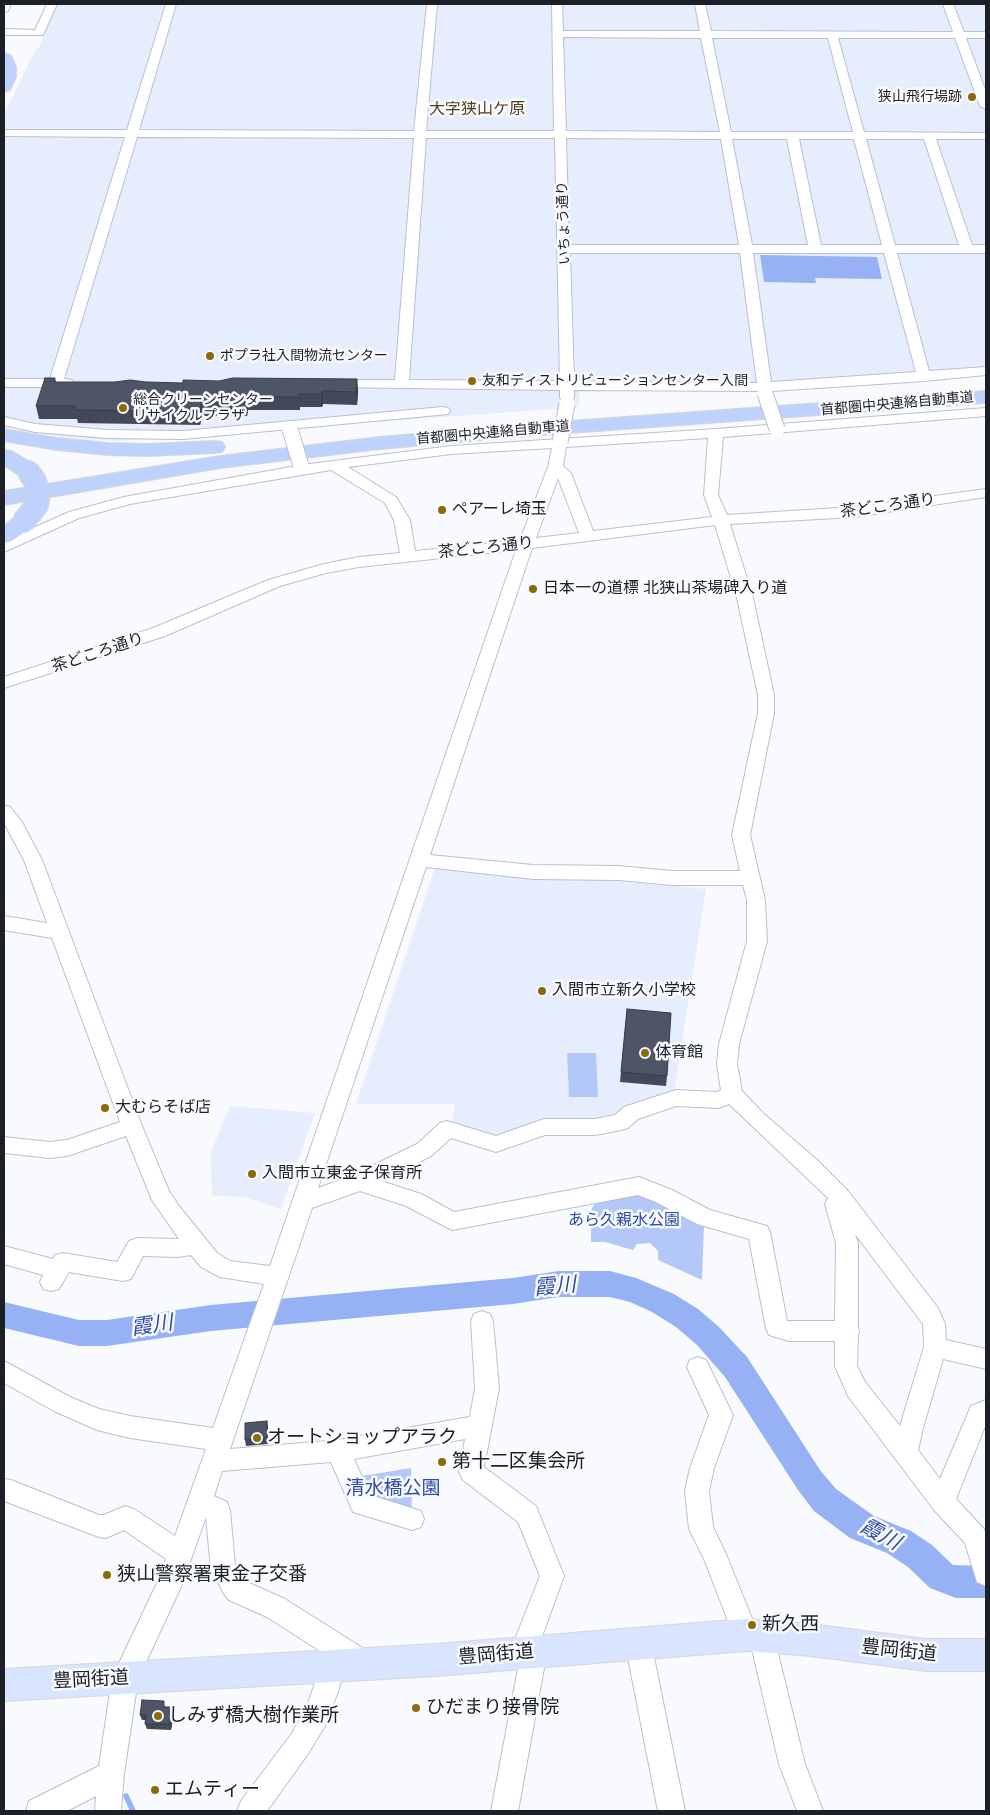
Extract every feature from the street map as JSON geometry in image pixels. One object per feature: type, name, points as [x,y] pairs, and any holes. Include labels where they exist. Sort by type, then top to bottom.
[{"type":"highway","points":[[4,58],[8,67],[8,77],[4,87]]},
{"type":"highway","name":"首都圏中央連絡自動車道","points":[[4,489],[218,453],[407,431],[859,399],[986,388]]},
{"type":"highway","name":"首都圏中央連絡自動車道","points":[[4,498],[220,462],[380,442],[548,428],[863,407],[986,396]]},
{"type":"highway","points":[[4,435],[81,447],[148,450],[188,449],[407,431]]},
{"type":"highway","points":[[14,519],[123,484],[216,465],[380,442]]},
{"type":"highway","points":[[4,456],[28,471],[35,481],[39,494],[37,505],[14,519],[4,536]]},
{"type":"main road","name":"豊岡街道","points":[[4,1685],[332,1667],[638,1642],[754,1635],[926,1655],[986,1655]]},
{"type":"street","points":[[4,9],[6,4]]},
{"type":"street","points":[[4,32],[39,33],[52,4]]},
{"type":"street","points":[[56,383],[171,4]]},
{"type":"street","points":[[402,384],[420,134],[432,4]]},
{"type":"street","name":"いちょう通り","points":[[108,1811],[111,1774],[125,1678],[181,1555],[276,1282],[526,544],[555,467],[567,404],[568,386],[557,4]]},
{"type":"street","points":[[700,4],[746,249],[764,390],[777,429]]},
{"type":"street","points":[[948,4],[986,106]]},
{"type":"street","points":[[558,34],[986,35]]},
{"type":"street","points":[[832,34],[924,377]]},
{"type":"street","points":[[4,133],[130,135],[986,136]]},
{"type":"street","points":[[792,135],[815,249]]},
{"type":"street","points":[[929,136],[967,248]]},
{"type":"street","points":[[564,249],[986,249]]},
{"type":"street","points":[[323,384],[764,390],[986,371]]},
{"type":"street","points":[[4,383],[86,383]]},
{"type":"street","points":[[4,421],[35,428],[99,434],[183,436],[443,411]]},
{"type":"street","points":[[4,547],[74,515],[128,500],[301,468],[452,450],[777,429],[986,412]]},
{"type":"street","points":[[289,427],[301,468]]},
{"type":"street","points":[[716,433],[711,495],[721,520],[745,598],[766,695],[766,713],[741,836],[756,900],[757,941],[730,1044],[727,1064],[732,1094],[756,1120],[810,1166],[840,1197],[930,1315],[934,1324],[934,1347],[906,1452]]},
{"type":"street","points":[[334,465],[391,500],[402,520],[408,556]]},
{"type":"street","points":[[555,467],[564,473],[588,537]]},
{"type":"street","name":"茶どころ通り","points":[[4,683],[160,632],[274,584],[333,567],[408,556],[588,537],[721,520],[854,512],[986,493]]},
{"type":"street","points":[[4,811],[16,826],[28,848],[132,1126],[160,1194],[171,1212],[209,1260],[228,1270],[276,1282]]},
{"type":"street","points":[[419,860],[533,872],[619,873],[672,878],[751,878]]},
{"type":"street","points":[[4,922],[60,932]]},
{"type":"street","points":[[303,1201],[330,1194],[359,1182],[424,1150],[447,1129],[496,1144],[544,1126],[595,1127],[621,1122],[631,1113],[676,1098],[719,1100],[732,1094]]},
{"type":"street","points":[[4,1145],[50,1150],[68,1148],[132,1126]]},
{"type":"street","points":[[359,1182],[413,1200],[452,1221],[629,1187],[645,1188],[705,1218],[759,1232],[777,1328],[789,1331],[848,1330]]},
{"type":"street","points":[[840,1197],[836,1204],[847,1243],[848,1330],[846,1356],[851,1378],[856,1389],[943,1502],[975,1537],[984,1565]]},
{"type":"street","points":[[4,1255],[55,1276],[63,1262],[123,1272],[137,1247],[177,1248],[196,1245]]},
{"type":"street","points":[[482,1321],[488,1388],[471,1472],[499,1491],[527,1514],[552,1576],[528,1652],[505,1811]]},
{"type":"street","points":[[934,1347],[986,1359]]},
{"type":"street","points":[[698,1367],[721,1414],[702,1468],[697,1491],[701,1529],[754,1635],[765,1653],[792,1764],[810,1811]]},
{"type":"street","points":[[4,1371],[62,1404],[97,1419],[217,1451],[338,1451],[481,1426]]},
{"type":"street","points":[[943,1502],[979,1413],[986,1410]]},
{"type":"street","points":[[338,1451],[362,1504],[412,1520]]},
{"type":"street","points":[[4,1490],[11,1491],[99,1526],[106,1527],[125,1517],[181,1555]]},
{"type":"street","points":[[200,1501],[218,1510],[223,1569],[232,1586],[238,1591],[276,1608],[366,1664]]},
{"type":"street","points":[[638,1642],[672,1811]]},
{"type":"street","points":[[251,1811],[316,1717],[332,1667]]},
{"type":"street","points":[[39,1811],[111,1774]]},
{"type":"shaded area","points":[[56,4],[986,4],[986,368],[763,386],[580,384],[579,407],[118,441],[69,438],[4,427],[4,114],[36,49],[39,48]]},
{"type":"shaded area","points":[[760,255],[877,257],[882,279],[815,278],[816,283],[764,282]]},
{"type":"shaded area","name":"入間市立新久小学校","points":[[436,865],[706,889],[674,1093],[600,1121],[549,1118],[501,1137],[452,1122],[455,1104],[356,1104]]},
{"type":"shaded area","name":"入間市立東金子保育所","points":[[230,1106],[315,1113],[281,1209],[245,1197],[212,1196],[211,1152]]},
{"type":"green space","points":[[567,1053],[596,1053],[598,1097],[569,1097]]},
{"type":"green space","name":"あら久親水公園","points":[[640,1193],[704,1225],[702,1280],[658,1260],[658,1251],[650,1243],[637,1244],[633,1250],[605,1242],[591,1242],[591,1210],[594,1205],[598,1202]]},
{"type":"green space","name":"清水橋公園","points":[[411,1468],[412,1514],[370,1501],[356,1477]]},
{"type":"building","points":[[45,378],[55,378],[54,382],[115,382],[130,380],[183,383],[183,380],[219,381],[233,378],[357,379],[356,392],[322,391],[321,394],[299,394],[299,397],[247,397],[246,403],[201,403],[199,412],[75,410],[76,406],[36,406]]},
{"type":"building","name":"体育館","points":[[627,1009],[671,1013],[667,1076],[621,1072]]},
{"type":"building","points":[[267,1421],[267,1438],[245,1440],[245,1423]]},
{"type":"building","name":"しみず橋大樹作業所","points":[[142,1700],[164,1701],[164,1707],[172,1707],[170,1724],[145,1724],[146,1715],[140,1715]]},
{"type":"waterway","name":"霞川","points":[[4,1315],[79,1333],[107,1333],[211,1318],[513,1291],[559,1284],[610,1284],[636,1291],[663,1303],[687,1318],[708,1336],[736,1367],[809,1480],[825,1500],[862,1527],[899,1542],[920,1556],[942,1577],[956,1582],[986,1582]]},
{"type":"waterway","points":[[126,1796],[133,1811]]},
{"type":"place","name":"狭山飛行場跡","points":[[972,97]]},
{"type":"place","name":"ポプラ社入間物流センター","points":[[210,356]]},
{"type":"place","name":"友和ディストリビューションセンター入間","points":[[472,381]]},
{"type":"place","name":"総合クリーンセンター リサイクルプラザ","points":[[123,408]]},
{"type":"place","name":"ペアーレ埼玉","points":[[442,510]]},
{"type":"place","name":"日本一の道標 北狭山茶場碑入り道","points":[[533,589]]},
{"type":"place","name":"入間市立新久小学校","points":[[542,991]]},
{"type":"place","name":"体育館","points":[[645,1053]]},
{"type":"place","name":"大むらそば店","points":[[105,1108]]},
{"type":"place","name":"入間市立東金子保育所","points":[[252,1174]]},
{"type":"place","name":"オートショップアラク","points":[[257,1438]]},
{"type":"place","name":"第十二区集会所","points":[[442,1462]]},
{"type":"place","name":"狭山警察署東金子交番","points":[[107,1575]]},
{"type":"place","name":"新久西","points":[[752,1625]]},
{"type":"place","name":"ひだまり接骨院","points":[[416,1708]]},
{"type":"place","name":"しみず橋大樹作業所","points":[[158,1716]]},
{"type":"place","name":"エムティー","points":[[155,1790]]},
{"type":"district","name":"大字狭山ケ原","points":[[477,110]]}]
